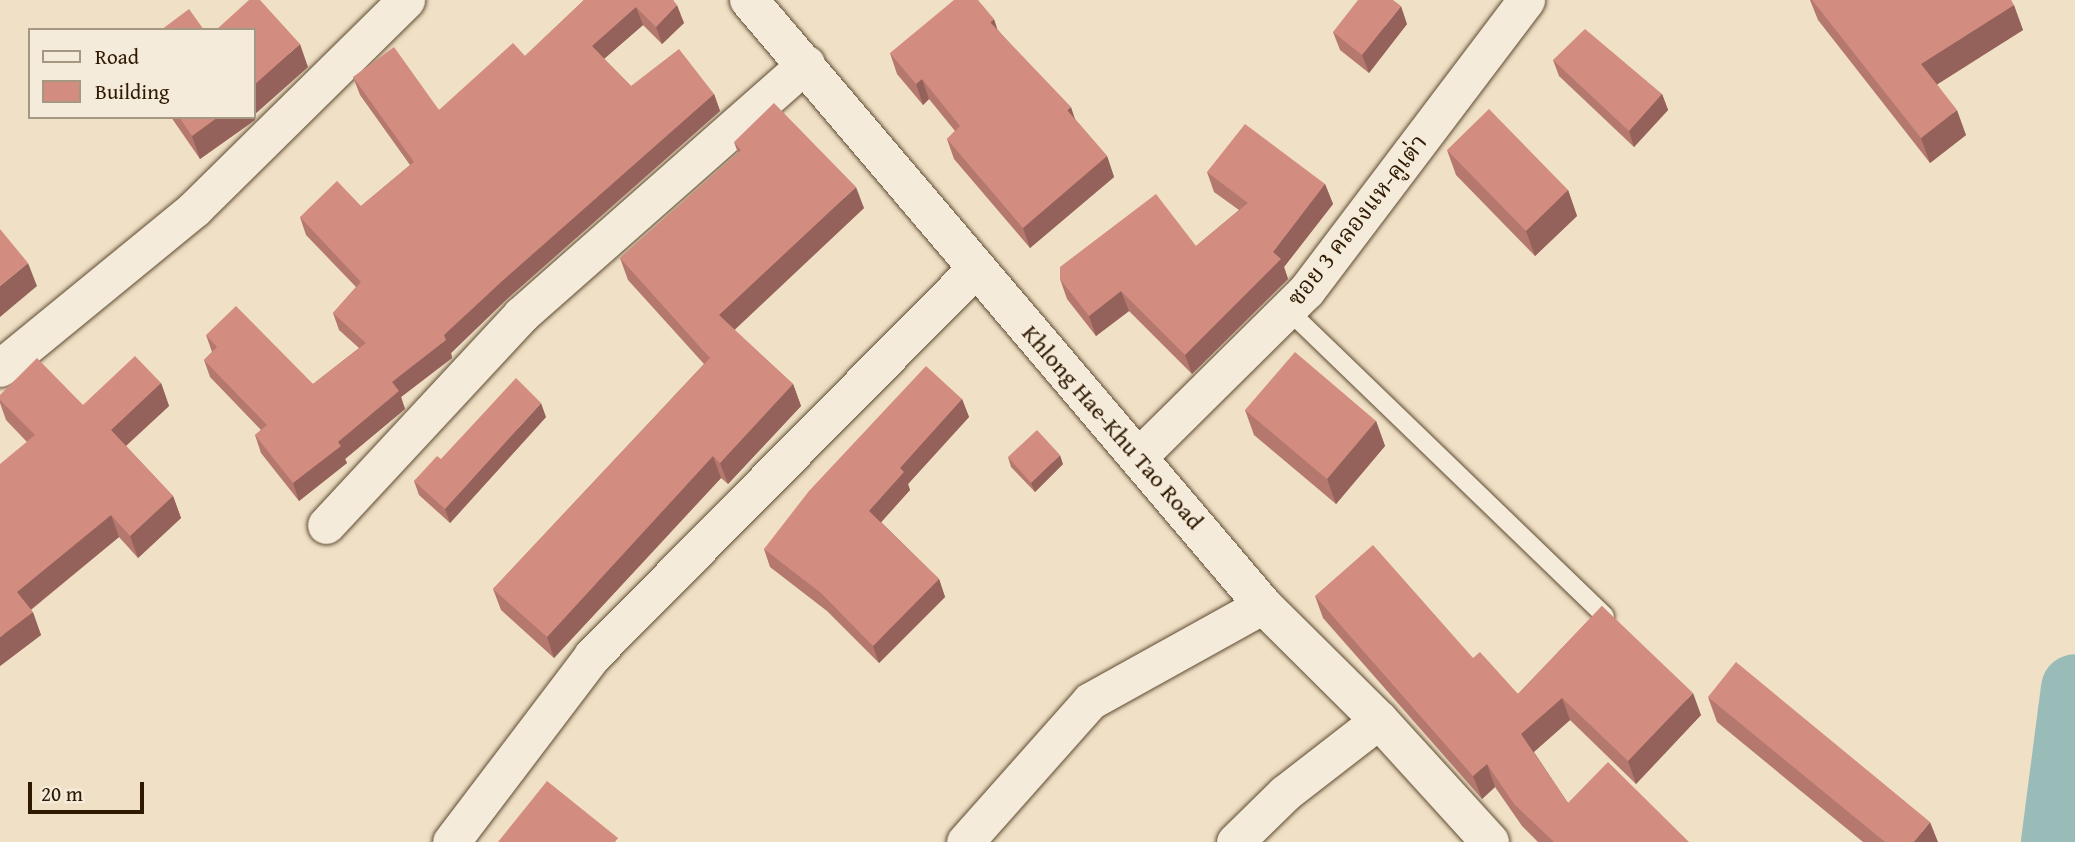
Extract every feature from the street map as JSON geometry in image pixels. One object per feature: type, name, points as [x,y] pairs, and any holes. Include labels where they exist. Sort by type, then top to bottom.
[{"type":"street","points":[[0,368],[194,209],[406,0]]},
{"type":"street","name":"Khlong Hae-Khu Tao Road","points":[[749,0],[806,64],[975,269],[1140,455],[1263,605],[1379,720],[1490,842]]},
{"type":"street","name":"ซอย 3 คลองแห-คูเต่า","points":[[1140,455],[1306,291],[1526,0]]},
{"type":"street","points":[[327,525],[521,315],[806,64]]},
{"type":"street","points":[[451,842],[592,656],[975,269]]},
{"type":"street","points":[[965,842],[1090,701],[1263,605]]},
{"type":"street","points":[[1235,842],[1284,793],[1379,720]]},
{"type":"lane","points":[[1287,309],[1605,616]]},
{"type":"building","points":[[249,0],[260,0],[300,44],[256,83],[256,28],[218,28]]},
{"type":"building","points":[[584,0],[673,0],[677,5],[656,27],[636,7],[592,46],[631,86],[679,49],[714,94],[501,282],[444,335],[446,340],[392,382],[399,391],[338,442],[341,446],[293,483],[255,435],[267,425],[204,360],[217,347],[206,335],[236,306],[313,384],[366,343],[333,313],[361,282],[300,217],[337,181],[361,206],[414,162],[353,77],[394,47],[439,110],[513,43],[525,56]]},
{"type":"building","points":[[954,0],[978,0],[994,19],[990,22],[1071,107],[1067,110],[1107,156],[1023,228],[947,139],[960,126],[922,79],[916,84],[890,53]]},
{"type":"building","points":[[1358,0],[1393,0],[1401,6],[1362,55],[1333,32]]},
{"type":"building","points":[[1812,0],[2011,0],[2014,5],[1921,64],[1957,110],[1921,138]]},
{"type":"building","points":[[189,9],[203,28],[164,28]]},
{"type":"building","points":[[1585,29],[1662,94],[1629,131],[1553,60]]},
{"type":"building","points":[[774,103],[856,187],[719,315],[793,384],[720,463],[713,456],[547,637],[493,589],[710,358],[620,258],[741,150],[734,142]]},
{"type":"building","points":[[1489,109],[1568,190],[1526,231],[1447,150]]},
{"type":"building","points":[[180,119],[215,119],[192,136]]},
{"type":"building","points":[[1245,124],[1325,184],[1273,252],[1281,259],[1185,355],[1121,291],[1089,316],[1060,279],[1060,267],[1156,194],[1196,246],[1248,203],[1207,172]]},
{"type":"building","points":[[0,229],[28,263],[0,286]]},
{"type":"building","points":[[1295,352],[1376,421],[1327,479],[1245,410]]},
{"type":"building","points":[[135,356],[161,383],[111,430],[173,496],[130,536],[111,515],[17,592],[33,612],[0,637],[0,464],[35,435],[0,400],[0,395],[37,358],[83,405]]},
{"type":"building","points":[[926,366],[962,399],[900,468],[904,472],[869,511],[939,579],[873,646],[821,593],[764,549],[809,491]]},
{"type":"building","points":[[516,378],[541,403],[445,509],[414,481],[437,456],[441,459]]},
{"type":"building","points":[[1037,430],[1060,455],[1031,483],[1008,457]]},
{"type":"building","points":[[1373,545],[1473,658],[1480,652],[1518,694],[1602,606],[1693,693],[1628,761],[1562,698],[1521,734],[1568,803],[1608,762],[1689,842],[1554,842],[1514,804],[1487,764],[1473,776],[1315,596]]},
{"type":"building","points":[[1736,662],[1930,822],[1914,842],[1885,842],[1708,697]]},
{"type":"building","points":[[547,781],[618,838],[615,842],[498,842]]},
{"type":"waterway","points":[[2055,842],[2075,688]]}]
